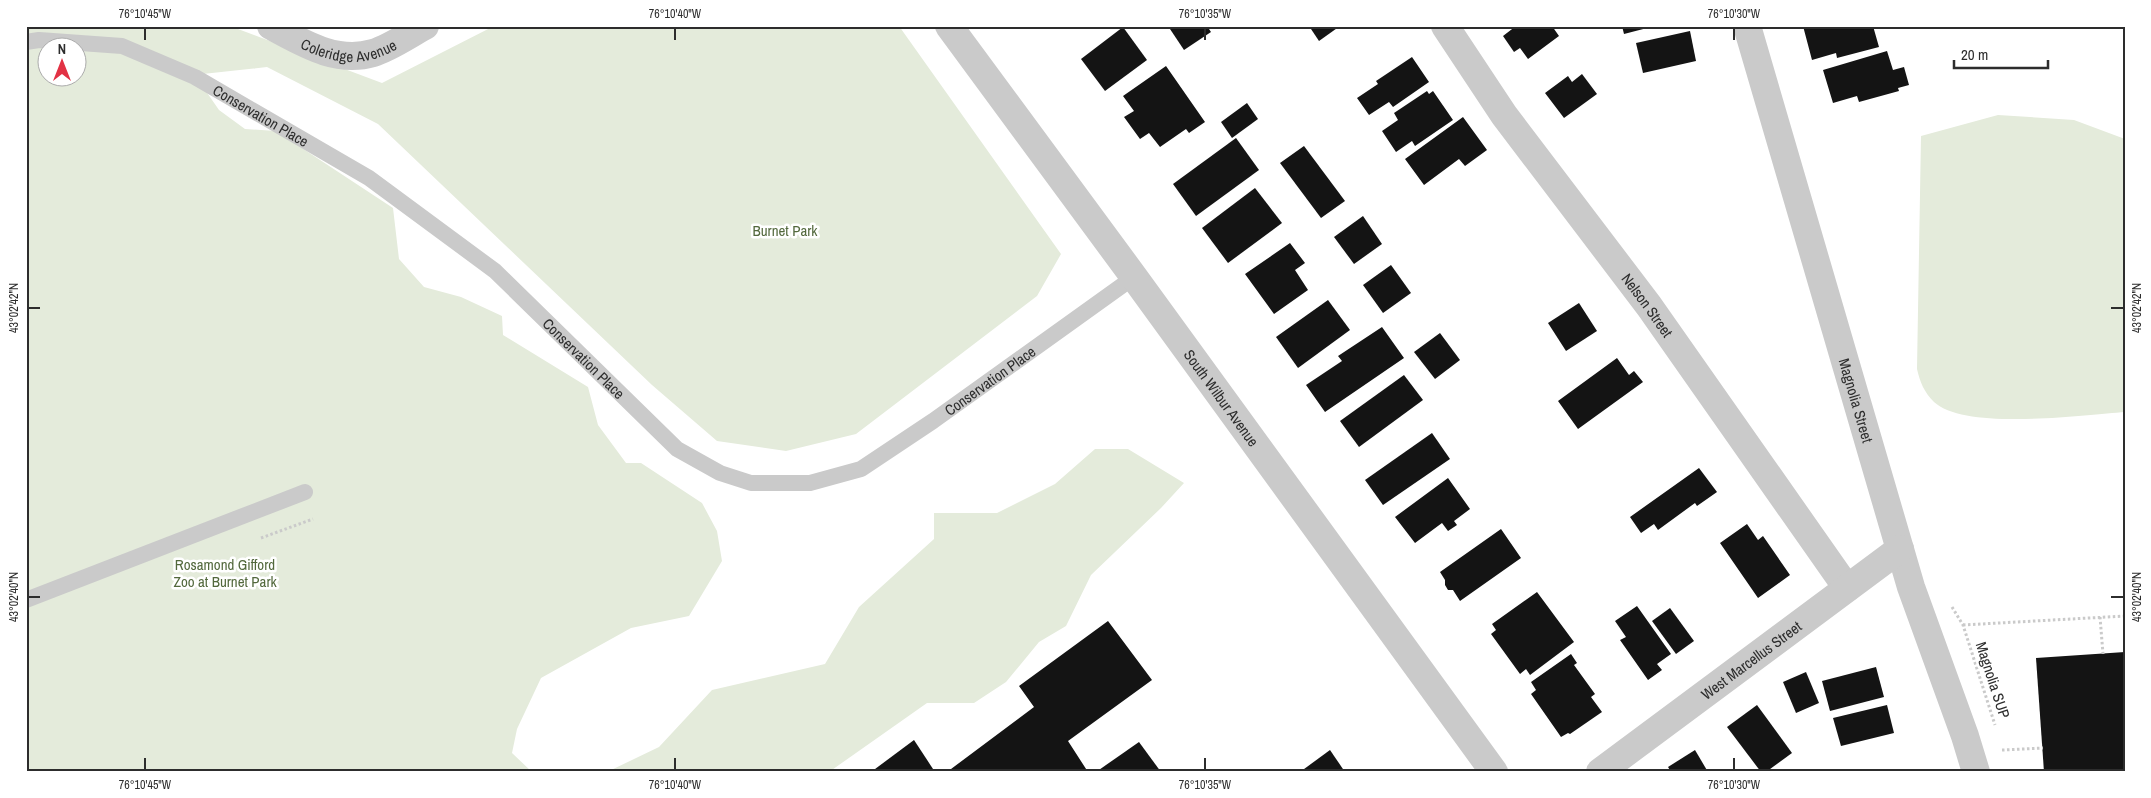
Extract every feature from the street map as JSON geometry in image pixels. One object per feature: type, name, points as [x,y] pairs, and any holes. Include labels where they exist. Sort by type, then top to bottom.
[{"type":"street","name":"Coleridge Avenue","points":[[271,26],[303,44],[341,57],[374,53],[426,26]]},
{"type":"street","name":"South Wilbur Avenue","points":[[949,26],[1494,772]]},
{"type":"street","name":"Nelson Street","points":[[1445,26],[1504,115],[1649,306],[1847,588]]},
{"type":"street","name":"Magnolia Street","points":[[1747,26],[1911,587],[1965,736],[1976,772]]},
{"type":"street","name":"West Marcellus Street","points":[[1600,772],[1900,549]]},
{"type":"lane","name":"Conservation Place","points":[[26,42],[39,40],[122,46],[195,77],[369,178],[495,271],[677,449],[720,473],[750,483],[810,483],[861,468],[933,421],[1134,277]]},
{"type":"lane","points":[[26,600],[305,492]]},
{"type":"path","name":"Magnolia SUP","points":[[1948,599],[1963,625],[1996,729]]},
{"type":"path","points":[[1963,625],[2125,616]]},
{"type":"path","points":[[2100,617],[2103,654]]},
{"type":"path","points":[[2000,743],[2004,758]]},
{"type":"path","points":[[2002,750],[2043,748]]},
{"type":"green space","points":[[26,26],[230,26],[382,83],[494,26],[899,26],[1061,254],[1037,296],[856,434],[786,451],[717,441],[652,385],[378,124],[267,67],[184,76],[201,84],[219,110],[245,129],[276,131],[393,208],[399,259],[424,287],[461,297],[502,316],[503,335],[588,387],[598,425],[626,463],[641,463],[702,503],[717,531],[722,561],[689,616],[631,628],[541,678],[517,729],[512,753],[532,772],[26,772]]},
{"type":"green space","points":[[1998,115],[2074,120],[2125,139],[2125,412],[2025,419],[1997,419],[1971,416],[1949,411],[1934,402],[1921,383],[1917,369],[1921,136]]},
{"type":"green space","points":[[1095,449],[1128,449],[1184,483],[1161,508],[1091,575],[1066,626],[1039,642],[1006,682],[974,703],[927,703],[829,772],[607,772],[659,747],[712,690],[825,664],[859,607],[934,539],[934,513],[997,513],[1055,484]]},
{"type":"building","points":[[1168,26],[1207,26],[1211,32],[1184,50]]},
{"type":"building","points":[[1309,26],[1340,26],[1319,41]]},
{"type":"building","points":[[1516,26],[1552,26],[1559,36],[1528,59],[1520,48],[1514,52],[1503,36]]},
{"type":"building","points":[[1622,26],[1651,26],[1651,27],[1624,34]]},
{"type":"building","points":[[1803,26],[1873,26],[1879,47],[1837,58],[1836,53],[1812,60]]},
{"type":"building","points":[[1123,27],[1147,60],[1105,91],[1081,59]]},
{"type":"building","points":[[1690,31],[1696,61],[1643,73],[1636,43]]},
{"type":"building","points":[[1887,51],[1893,70],[1904,67],[1909,85],[1898,88],[1899,91],[1859,102],[1857,96],[1833,103],[1823,70]]},
{"type":"building","points":[[1412,57],[1429,82],[1393,107],[1389,102],[1369,115],[1357,98],[1378,84],[1376,81]]},
{"type":"building","points":[[1166,66],[1205,122],[1189,133],[1186,129],[1160,147],[1149,133],[1140,139],[1124,117],[1134,111],[1123,96]]},
{"type":"building","points":[[1582,74],[1597,94],[1564,118],[1545,93],[1568,76],[1572,82]]},
{"type":"building","points":[[1427,91],[1429,94],[1433,91],[1453,120],[1415,146],[1412,141],[1396,152],[1382,131],[1398,120],[1394,113]]},
{"type":"building","points":[[1247,103],[1258,119],[1232,138],[1221,122]]},
{"type":"building","points":[[1463,117],[1487,150],[1465,166],[1459,159],[1424,185],[1405,159]]},
{"type":"building","points":[[1236,138],[1259,170],[1196,216],[1173,184]]},
{"type":"building","points":[[1304,146],[1345,201],[1321,218],[1280,163]]},
{"type":"building","points":[[1255,188],[1282,223],[1228,263],[1202,228]]},
{"type":"building","points":[[1363,216],[1382,244],[1354,264],[1334,237]]},
{"type":"building","points":[[1290,243],[1305,263],[1295,270],[1308,290],[1274,314],[1245,274]]},
{"type":"building","points":[[1391,265],[1411,293],[1383,313],[1363,285]]},
{"type":"building","points":[[1328,300],[1350,330],[1298,368],[1276,337]]},
{"type":"building","points":[[1579,303],[1597,331],[1566,351],[1548,323]]},
{"type":"building","points":[[1382,327],[1404,358],[1325,412],[1306,385],[1342,361],[1338,356]]},
{"type":"building","points":[[1440,333],[1460,360],[1435,379],[1414,352]]},
{"type":"building","points":[[1617,358],[1629,375],[1634,371],[1643,382],[1578,429],[1558,401]]},
{"type":"building","points":[[1404,375],[1423,400],[1359,447],[1340,421]]},
{"type":"building","points":[[1432,433],[1450,459],[1383,505],[1365,480]]},
{"type":"building","points":[[1699,468],[1717,492],[1697,506],[1695,503],[1658,530],[1654,524],[1641,533],[1630,517]]},
{"type":"building","points":[[1448,478],[1470,509],[1454,521],[1457,525],[1448,531],[1442,523],[1415,543],[1395,517]]},
{"type":"building","points":[[1747,524],[1758,540],[1763,536],[1790,575],[1758,598],[1720,543]]},
{"type":"building","points":[[1501,529],[1521,558],[1460,601],[1453,590],[1448,590],[1440,572]]},
{"type":"building","points":[[1537,592],[1574,642],[1530,675],[1526,669],[1520,674],[1491,634],[1496,630],[1492,624]]},
{"type":"building","points":[[1637,606],[1671,654],[1657,664],[1662,670],[1648,680],[1620,640],[1626,637],[1615,621]]},
{"type":"building","points":[[1670,608],[1694,641],[1676,654],[1652,621]]},
{"type":"building","points":[[1108,621],[1152,680],[1068,741],[1088,772],[947,772],[1034,707],[1019,686]]},
{"type":"building","points":[[2125,652],[2125,772],[2044,772],[2036,658]]},
{"type":"building","points":[[1571,654],[1577,663],[1574,665],[1595,694],[1591,697],[1602,712],[1570,734],[1568,733],[1561,737],[1531,694],[1536,690],[1531,682]]},
{"type":"building","points":[[1876,667],[1884,697],[1830,711],[1822,681]]},
{"type":"building","points":[[1806,672],[1819,703],[1796,713],[1783,682]]},
{"type":"building","points":[[1757,705],[1792,753],[1766,772],[1761,772],[1727,727]]},
{"type":"building","points":[[1887,705],[1894,733],[1841,746],[1833,718]]},
{"type":"building","points":[[914,740],[935,772],[871,772]]},
{"type":"building","points":[[1139,742],[1161,772],[1096,772]]},
{"type":"building","points":[[1330,750],[1345,772],[1300,772]]},
{"type":"building","points":[[1695,750],[1708,772],[1671,772],[1668,767]]},
{"type":"park label","name":"Burnet Park","points":[[785,230]]},
{"type":"park label","name":"Rosamond Gifford Zoo at Burnet Park","points":[[225,572]]}]
